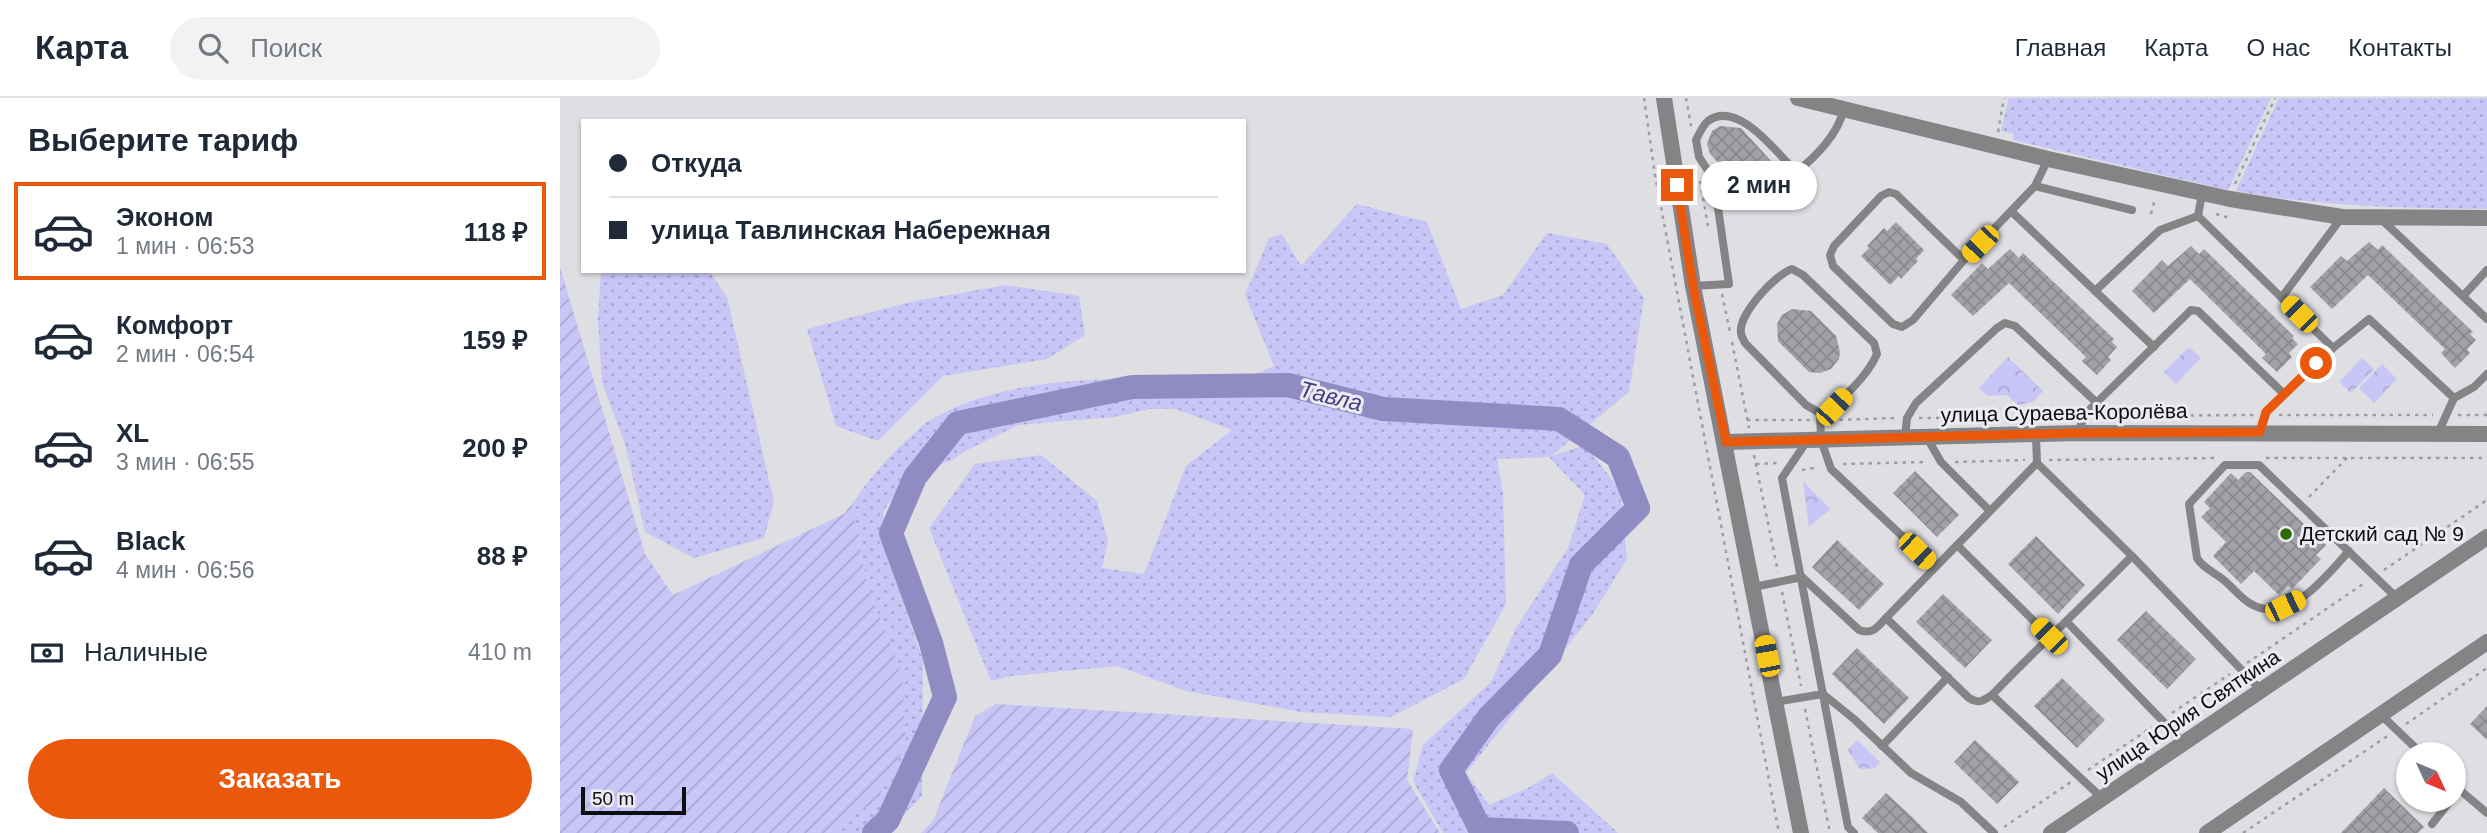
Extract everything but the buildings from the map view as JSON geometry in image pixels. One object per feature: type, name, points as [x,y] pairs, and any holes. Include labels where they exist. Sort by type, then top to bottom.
[{"type":"street","points":[[1664,98],[1693,286],[1726,442],[1801,833]]},
{"type":"street","points":[[1798,98],[2202,194],[2342,218],[2487,218]]},
{"type":"street","name":"улица Сураева-Королёва","points":[[1726,442],[2077,433],[2487,434]]},
{"type":"street","name":"улица Юрия Святкина","points":[[2051,833],[2487,537]]},
{"type":"street","points":[[2207,833],[2487,642]]},
{"type":"lane","points":[[1693,286],[1729,284],[1714,180],[1699,157],[1696,140],[1707,122],[1722,116],[1743,119],[1796,172],[1809,163],[1840,124],[1844,109]]},
{"type":"lane","points":[[1964,260],[1896,194],[1889,192],[1881,196],[1833,246],[1830,256],[1833,266],[1893,324],[1902,327],[1913,320],[1964,260],[2035,186],[2047,166],[2048,159]]},
{"type":"lane","points":[[2035,186],[2132,210]]},
{"type":"lane","points":[[2198,216],[2202,194]]},
{"type":"lane","points":[[2011,211],[2154,347]]},
{"type":"lane","points":[[2095,292],[2160,230],[2198,216]]},
{"type":"lane","points":[[2198,216],[2333,348]]},
{"type":"lane","points":[[2379,217],[2487,319]]},
{"type":"lane","points":[[2282,297],[2342,218]]},
{"type":"lane","points":[[1820,416],[1745,343],[1740,331],[1744,317],[1755,302],[1783,272],[1792,269],[1803,275],[1874,343],[1877,354],[1873,365],[1834,407],[1820,416],[1814,441],[1782,478],[1848,827],[1854,833]]},
{"type":"lane","points":[[2464,295],[2487,270]]},
{"type":"lane","points":[[2077,433],[2085,416],[2096,403],[2191,310],[2198,311],[2284,394]]},
{"type":"lane","points":[[2260,432],[2265,415],[2284,394],[2369,318],[2454,398]]},
{"type":"lane","points":[[1905,436],[1907,418],[1916,403],[2005,323],[2015,326],[2096,403]]},
{"type":"lane","points":[[2438,433],[2454,398],[2474,387],[2487,374]]},
{"type":"lane","points":[[1926,436],[1941,462],[1990,511]]},
{"type":"lane","points":[[1802,577],[1859,631],[1874,631],[2036,461],[2036,436]]},
{"type":"lane","points":[[1814,441],[1832,469],[1935,567]]},
{"type":"lane","points":[[2036,461],[2261,690]]},
{"type":"lane","points":[[2349,551],[2307,596],[2285,606],[2265,610],[2250,604],[2219,575],[2202,566],[2197,558],[2189,504],[2225,465],[2259,465],[2349,551],[2397,598]]},
{"type":"lane","points":[[1957,545],[2049,636]]},
{"type":"lane","points":[[1886,618],[1977,702],[1983,701],[2132,556]]},
{"type":"lane","points":[[1754,587],[1802,577]]},
{"type":"lane","points":[[2067,622],[2184,743]]},
{"type":"lane","points":[[1882,746],[1948,677]]},
{"type":"lane","points":[[1775,702],[1823,694],[1846,711],[1910,773],[1961,802],[1994,833]]},
{"type":"lane","points":[[1992,695],[2102,798]]},
{"type":"lane","points":[[2380,714],[2410,742]]},
{"type":"lane","points":[[2466,800],[2487,813]]},
{"type":"lane","points":[[2432,824],[2441,812]]},
{"type":"path","points":[[1644,98],[1655,175],[1779,833]]},
{"type":"path","points":[[1686,98],[1692,135]]},
{"type":"path","points":[[2001,136],[1997,129],[2004,98]]},
{"type":"path","points":[[2232,189],[2274,98]]},
{"type":"path","points":[[1698,172],[1710,234]]},
{"type":"path","points":[[2151,214],[2155,199]]},
{"type":"path","points":[[2216,214],[2226,217]]},
{"type":"path","points":[[1720,285],[1830,833]]},
{"type":"path","points":[[1747,420],[1820,416],[1907,418],[2487,415]]},
{"type":"path","points":[[2301,505],[2347,457]]},
{"type":"path","points":[[1756,464],[1785,463],[1796,472],[1830,464],[2217,458]]},
{"type":"path","points":[[2257,458],[2487,458]]},
{"type":"path","points":[[2243,833],[2487,668]]},
{"type":"green space","points":[[2009,98],[2271,98],[2228,190],[2013,140],[2014,134],[2001,131]]},
{"type":"green space","points":[[2279,98],[2487,98],[2487,209],[2330,203],[2236,191]]},
{"type":"green space","points":[[1357,204],[1427,222],[1461,309],[1503,295],[1547,233],[1607,244],[1644,298],[1629,392],[1551,456],[1585,445],[1620,490],[1627,559],[1592,615],[1466,773],[1489,805],[1530,787],[1552,773],[1618,833],[1443,833],[1413,781],[1423,745],[1491,682],[1516,628],[1568,548],[1585,495],[1549,457],[1497,459],[1503,493],[1506,604],[1464,679],[1391,717],[1301,712],[1186,691],[1117,666],[1011,676],[991,681],[929,528],[975,464],[1041,455],[1097,501],[1108,541],[1102,568],[1144,574],[1186,466],[1232,430],[1176,409],[1150,409],[1114,417],[1018,425],[952,460],[906,478],[883,512],[890,565],[923,660],[922,796],[887,833],[828,833],[876,801],[893,649],[868,589],[852,504],[878,470],[927,422],[958,406],[991,395],[1061,382],[1203,377],[1210,394],[1274,366],[1245,295],[1269,238],[1282,234],[1301,266]]},
{"type":"green space","points":[[560,267],[645,554],[673,595],[844,514],[852,504],[868,589],[902,678],[906,744],[876,801],[828,833],[560,833]]},
{"type":"green space","points":[[601,273],[710,273],[727,297],[774,502],[764,538],[694,558],[645,532],[626,447],[602,382],[598,321]]},
{"type":"green space","points":[[1006,285],[1079,296],[1085,335],[1047,359],[943,376],[878,441],[836,426],[807,329],[915,301]]},
{"type":"green space","points":[[2189,347],[2201,358],[2176,384],[2164,372]]},
{"type":"green space","points":[[2008,357],[2043,391],[2033,402],[2018,405],[2007,395],[1988,396],[1979,388]]},
{"type":"green space","points":[[2362,358],[2374,369],[2351,393],[2339,382]]},
{"type":"green space","points":[[2382,364],[2397,379],[2374,403],[2359,388]]},
{"type":"green space","points":[[1803,481],[1830,509],[1809,527]]},
{"type":"green space","points":[[996,704],[1413,729],[1407,780],[1440,833],[921,833],[933,821],[975,716]]},
{"type":"green space","points":[[1857,740],[1880,762],[1875,768],[1860,769],[1848,750]]},
{"type":"waterway","name":"Тавла","points":[[874,833],[888,820],[945,697],[931,643],[891,533],[915,477],[958,423],[1132,387],[1288,385],[1383,409],[1559,419],[1618,457],[1638,508],[1581,565],[1550,655],[1489,717],[1451,770],[1480,829],[1567,833]]},
{"type":"place","name":"Детский сад № 9","points":[[2286,534]]},
{"type":"route","points":[[1677,185],[1693,286],[1726,442],[1905,436],[2260,432],[2266,412],[2316,363]]}]
